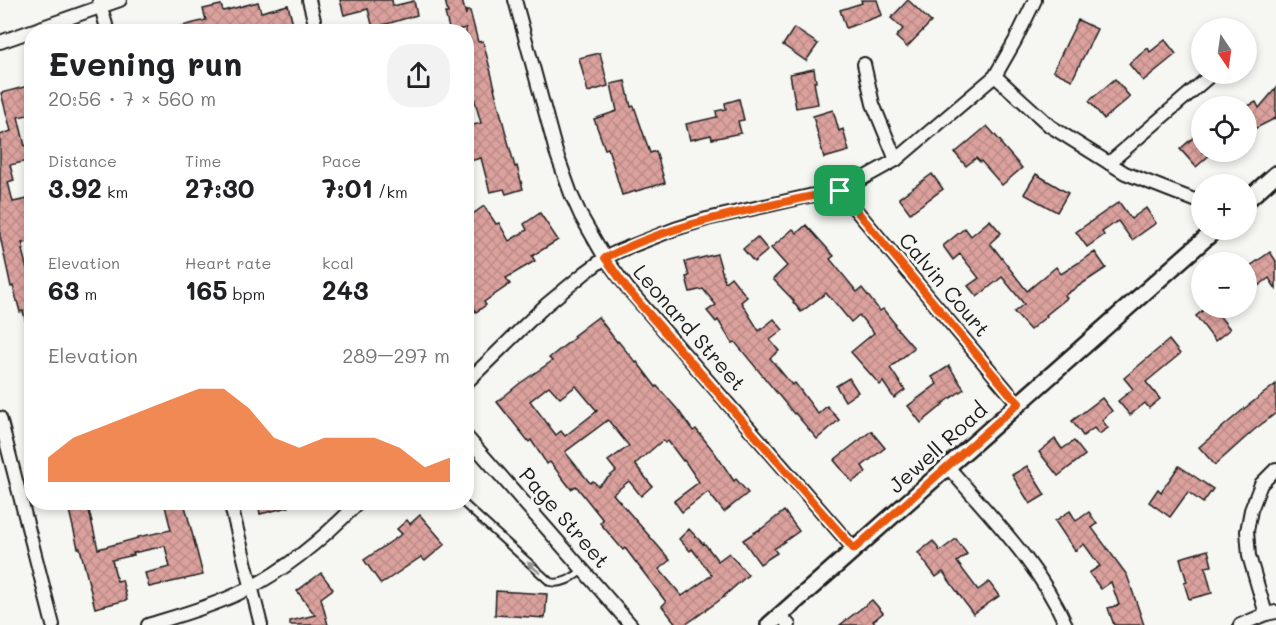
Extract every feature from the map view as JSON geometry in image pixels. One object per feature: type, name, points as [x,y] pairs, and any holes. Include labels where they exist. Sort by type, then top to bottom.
[{"type":"street","points":[[46,24],[100,3],[120,0]]},
{"type":"street","points":[[309,0],[315,24]]},
{"type":"street","name":"Leonard Street","points":[[515,0],[556,152],[578,209],[605,258],[628,290],[854,549]]},
{"type":"street","points":[[474,375],[520,328],[605,258],[641,242],[707,219],[840,191],[896,160],[995,76],[1035,0]]},
{"type":"street","points":[[100,3],[106,24]]},
{"type":"street","points":[[0,42],[24,33]]},
{"type":"street","points":[[864,64],[873,104],[896,160]]},
{"type":"street","points":[[995,76],[1050,126],[1109,163],[1125,173],[1191,199]]},
{"type":"street","points":[[1109,163],[1200,84]]},
{"type":"street","points":[[1257,191],[1276,174]]},
{"type":"street","name":"Calvin Court","points":[[840,191],[1019,403]]},
{"type":"street","name":"Jewell Road","points":[[779,622],[854,549],[1204,240]]},
{"type":"street","points":[[0,418],[53,625]]},
{"type":"street","name":"Page Street","points":[[474,445],[631,625]]},
{"type":"street","points":[[948,467],[1027,559],[1043,581],[1066,625]]},
{"type":"street","points":[[1240,625],[1271,613],[1249,556],[1247,531],[1251,510],[1261,484],[1276,469]]},
{"type":"street","points":[[232,510],[261,625]]},
{"type":"street","points":[[148,625],[219,602],[271,576],[352,510]]},
{"type":"lane","points":[[471,510],[550,582],[558,584],[569,580],[583,570]]},
{"type":"building","points":[[340,0],[392,0],[393,6],[414,1],[417,15],[387,24],[372,24],[368,9],[344,15]]},
{"type":"building","points":[[445,0],[462,0],[466,15],[466,11],[470,11],[473,24],[448,24],[445,13],[448,13]]},
{"type":"building","points":[[861,0],[877,0],[882,15],[846,28],[840,10],[862,3]]},
{"type":"building","points":[[908,0],[931,22],[907,47],[896,37],[903,29],[891,18]]},
{"type":"building","points":[[258,2],[261,12],[288,5],[293,24],[190,24],[206,20],[203,9],[221,5],[223,11]]},
{"type":"building","points":[[1078,20],[1097,29],[1072,80],[1053,71]]},
{"type":"building","points":[[474,26],[478,42],[483,41],[507,138],[523,189],[506,194],[504,189],[490,192],[481,158],[474,160],[474,125],[481,123],[474,98]]},
{"type":"building","points":[[794,28],[818,44],[806,61],[783,45]]},
{"type":"building","points":[[1165,40],[1176,54],[1143,81],[1129,64],[1148,48],[1150,52]]},
{"type":"building","points":[[600,53],[608,86],[588,92],[579,58]]},
{"type":"building","points":[[814,69],[818,104],[796,108],[790,74]]},
{"type":"building","points":[[1115,79],[1130,97],[1104,119],[1089,101]]},
{"type":"building","points":[[625,81],[631,107],[634,106],[650,153],[656,151],[665,183],[622,195],[608,148],[605,149],[594,119],[617,111],[611,84]]},
{"type":"building","points":[[24,87],[24,116],[18,117],[24,142],[24,162],[10,165],[14,180],[8,182],[13,202],[24,200],[24,243],[22,243],[24,249],[22,250],[24,315],[23,311],[20,312],[13,286],[11,287],[0,236],[0,135],[11,131],[1,93]]},
{"type":"building","points":[[1276,88],[1276,118],[1257,128],[1257,104],[1259,108]]},
{"type":"building","points":[[739,99],[744,120],[738,121],[741,133],[712,139],[711,135],[690,140],[686,124],[717,117],[716,111],[726,109],[725,103]]},
{"type":"building","points":[[833,110],[839,131],[843,129],[849,151],[824,158],[813,116]]},
{"type":"building","points":[[987,126],[1022,168],[1002,185],[981,161],[976,158],[966,166],[955,153]]},
{"type":"building","points":[[1191,140],[1191,161],[1180,149]]},
{"type":"building","points":[[1192,162],[1202,162],[1196,167]]},
{"type":"building","points":[[932,174],[943,189],[910,213],[899,198]]},
{"type":"building","points":[[1036,174],[1068,193],[1057,212],[1024,194]]},
{"type":"building","points":[[1119,202],[1131,219],[1146,208],[1156,223],[1132,240],[1118,221],[1102,232],[1104,235],[1087,247],[1076,232]]},
{"type":"building","points":[[484,206],[496,224],[499,223],[509,241],[527,230],[524,224],[540,213],[558,240],[532,256],[535,261],[506,278],[510,284],[484,302],[486,305],[476,312],[474,309],[474,213]]},
{"type":"building","points":[[990,220],[1001,233],[990,243],[1027,291],[1056,267],[1061,274],[1095,252],[1106,268],[1065,295],[1067,298],[1030,330],[1014,312],[1024,304],[1002,277],[977,297],[968,286],[979,278],[960,254],[953,260],[943,246],[965,228],[971,236]]},
{"type":"building","points":[[806,225],[834,256],[830,259],[857,292],[862,288],[880,311],[883,309],[914,348],[890,368],[905,390],[894,398],[883,382],[880,385],[851,352],[874,333],[859,315],[851,322],[826,293],[801,312],[773,279],[787,266],[771,248],[793,229],[797,233]]},
{"type":"building","points":[[757,237],[768,250],[754,262],[743,249]]},
{"type":"building","points":[[1270,252],[1276,261],[1276,289],[1269,278],[1257,287],[1257,261]]},
{"type":"building","points":[[717,254],[725,282],[731,277],[747,297],[741,302],[759,331],[774,319],[783,330],[770,340],[779,351],[770,358],[792,385],[795,383],[818,414],[827,406],[839,420],[817,439],[735,342],[732,343],[718,320],[716,322],[707,311],[716,305],[703,289],[690,292],[685,262]]},
{"type":"building","points":[[598,317],[617,342],[678,410],[693,431],[696,429],[734,481],[736,479],[748,493],[724,512],[708,492],[682,512],[674,501],[699,482],[668,441],[665,443],[663,440],[635,464],[652,486],[641,496],[629,481],[613,494],[670,560],[659,569],[682,596],[712,575],[692,549],[690,551],[679,539],[689,529],[718,561],[729,553],[748,575],[724,597],[685,625],[677,625],[662,606],[666,602],[625,548],[623,550],[600,523],[603,520],[576,486],[571,489],[550,462],[547,464],[531,440],[529,442],[497,402],[552,361],[549,358],[574,338],[573,336]],"holes":[[[549,386],[560,398],[576,386],[597,411],[565,436],[561,431],[556,435],[530,401]],[[608,420],[629,446],[608,461],[616,471],[598,486],[593,481],[590,483],[565,452]]]},
{"type":"building","points":[[1198,318],[1221,318],[1230,329],[1215,341]]},
{"type":"building","points":[[1169,340],[1180,354],[1146,382],[1160,399],[1149,408],[1145,403],[1130,415],[1118,401],[1133,389],[1124,378]]},
{"type":"building","points":[[949,366],[964,389],[942,404],[921,423],[908,406],[937,384],[932,377]]},
{"type":"building","points":[[849,378],[858,392],[845,401],[836,386]]},
{"type":"building","points":[[1276,384],[1276,413],[1215,465],[1199,447]]},
{"type":"building","points":[[1102,398],[1112,411],[1102,420],[1108,428],[1099,434],[1094,428],[1083,436],[1072,421]]},
{"type":"building","points":[[871,431],[885,448],[862,466],[866,472],[852,482],[834,460]]},
{"type":"building","points":[[1055,439],[1062,449],[1074,441],[1085,455],[1058,476],[1039,452]]},
{"type":"building","points":[[1027,466],[1045,495],[1030,504],[1012,475]]},
{"type":"building","points":[[1179,466],[1213,489],[1203,503],[1188,492],[1170,517],[1149,502],[1158,489],[1161,492]]},
{"type":"building","points":[[69,510],[89,510],[98,549],[171,530],[166,510],[186,510],[203,575],[149,587],[145,573],[170,567],[165,546],[133,553],[134,555],[112,560],[117,581],[122,580],[127,600],[95,608],[80,548],[78,548]]},
{"type":"building","points":[[259,510],[277,510],[260,514]]},
{"type":"building","points":[[784,511],[799,531],[774,549],[777,553],[760,564],[743,540]]},
{"type":"building","points":[[1070,511],[1076,521],[1089,512],[1097,524],[1092,528],[1127,575],[1144,625],[1114,625],[1108,608],[1119,605],[1111,582],[1101,589],[1089,573],[1100,566],[1084,544],[1075,551],[1055,521]]},
{"type":"building","points":[[420,515],[445,544],[425,561],[421,557],[381,584],[364,560],[402,534],[397,529],[407,520],[410,524]]},
{"type":"building","points":[[956,539],[967,554],[957,562],[978,590],[989,582],[999,596],[973,614],[943,572],[936,577],[918,553],[933,541],[940,551]]},
{"type":"building","points":[[1208,550],[1212,566],[1205,567],[1212,593],[1189,599],[1180,558]]},
{"type":"building","points":[[321,573],[333,589],[321,598],[328,625],[290,625],[290,621],[315,615],[297,591]]},
{"type":"building","points":[[496,591],[547,594],[545,618],[495,615]]},
{"type":"building","points":[[872,600],[883,613],[873,621],[877,625],[840,625]]},
{"type":"route","points":[[840,191],[1019,403],[854,549],[628,290],[605,258],[675,229],[707,219],[840,191]]}]
